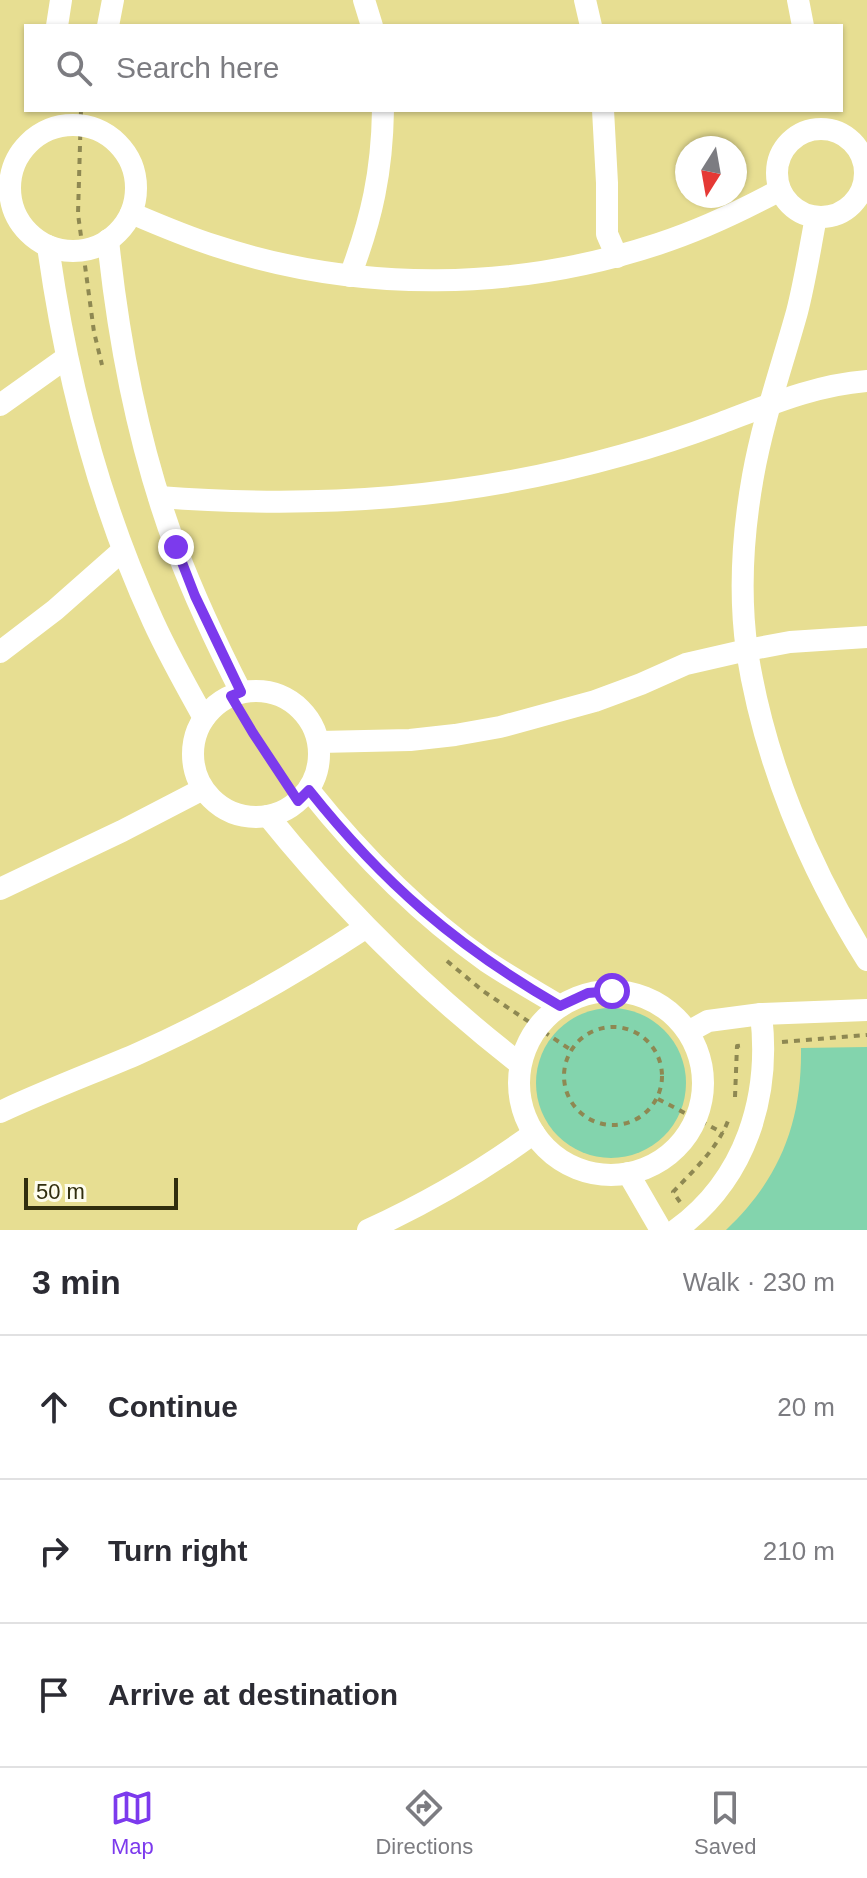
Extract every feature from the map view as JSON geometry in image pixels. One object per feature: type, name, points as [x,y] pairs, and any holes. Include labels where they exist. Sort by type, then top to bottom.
[{"type":"street","points":[[57,24],[61,0]]},
{"type":"street","points":[[108,24],[113,0]]},
{"type":"street","points":[[364,0],[371,24]]},
{"type":"street","points":[[585,0],[591,24]]},
{"type":"street","points":[[798,0],[803,24]]},
{"type":"street","points":[[350,276],[372,210],[379,176],[383,112]]},
{"type":"street","points":[[603,112],[607,234],[617,257]]},
{"type":"street","points":[[89,119],[118,144],[132,164],[136,189],[131,213],[117,233],[97,246],[83,250],[60,250],[37,240],[20,222],[5,187],[21,152],[50,120],[58,126],[89,119]]},
{"type":"street","points":[[814,119],[826,129],[848,137],[856,145],[866,166],[863,189],[857,199],[839,213],[828,216],[816,217],[795,208],[780,190],[777,179],[780,156],[793,138],[814,119]]},
{"type":"street","points":[[131,213],[216,246],[260,259],[350,276],[441,281],[486,279],[574,267],[617,257],[701,228],[780,190]]},
{"type":"street","points":[[816,217],[798,308],[753,476],[744,583],[747,650],[771,752],[788,802],[828,892],[867,960]]},
{"type":"street","points":[[108,240],[126,370],[144,447],[195,596],[236,694]]},
{"type":"street","points":[[48,246],[66,358],[95,469],[123,550],[153,622],[204,718]]},
{"type":"street","points":[[0,405],[66,358]]},
{"type":"street","points":[[159,497],[343,502],[465,489],[525,479],[625,455],[771,403],[830,386],[867,381]]},
{"type":"street","points":[[0,652],[55,610],[123,550]]},
{"type":"street","points":[[319,742],[410,740],[500,727],[595,701],[686,664],[790,642],[867,637]]},
{"type":"street","points":[[269,692],[292,702],[309,720],[319,742],[319,767],[304,795],[280,813],[256,817],[231,812],[203,789],[198,777],[193,753],[198,729],[212,709],[236,694],[269,692]]},
{"type":"street","points":[[0,889],[203,789]]},
{"type":"street","points":[[304,795],[421,909],[487,961],[560,1006]]},
{"type":"street","points":[[268,816],[365,928],[440,999],[520,1064]]},
{"type":"street","points":[[0,1112],[187,1031],[280,981],[365,928]]},
{"type":"street","points":[[588,993],[630,993],[663,1007],[688,1032],[702,1066],[702,1102],[687,1135],[669,1154],[645,1168],[628,1173],[601,1174],[559,1159],[534,1133],[520,1100],[520,1064],[537,1028],[560,1006],[588,993]]},
{"type":"street","points":[[688,1032],[708,1021],[761,1014],[867,1010]]},
{"type":"street","points":[[676,1230],[701,1209],[716,1191],[744,1144],[762,1085],[764,1037],[761,1014]]},
{"type":"street","points":[[368,1230],[447,1191],[534,1133]]},
{"type":"street","points":[[628,1173],[661,1230]]},
{"type":"path","points":[[89,119],[78,214],[94,332],[105,375]]},
{"type":"path","points":[[236,694],[253,733],[304,795]]},
{"type":"path","points":[[442,956],[483,991],[571,1050]]},
{"type":"path","points":[[614,1027],[630,1030],[645,1038],[656,1050],[662,1066],[663,1083],[658,1099],[649,1112],[635,1121],[604,1125],[589,1119],[568,1096],[564,1081],[565,1065],[571,1050],[582,1038],[597,1029],[614,1027]]},
{"type":"path","points":[[658,1099],[744,1144]]},
{"type":"green space","points":[[611,1008],[640,1014],[664,1030],[680,1054],[686,1083],[680,1112],[664,1136],[640,1152],[611,1158],[582,1152],[558,1136],[542,1112],[536,1083],[542,1054],[558,1030],[582,1014]]},
{"type":"green space","points":[[867,1047],[867,1230],[726,1230],[761,1190],[784,1148],[797,1100],[801,1048]]},
{"type":"route","points":[[176,547],[195,596],[241,692],[231,696],[298,801],[309,790],[361,853],[390,882],[453,936],[523,984],[560,1006],[588,993],[612,991]]}]
